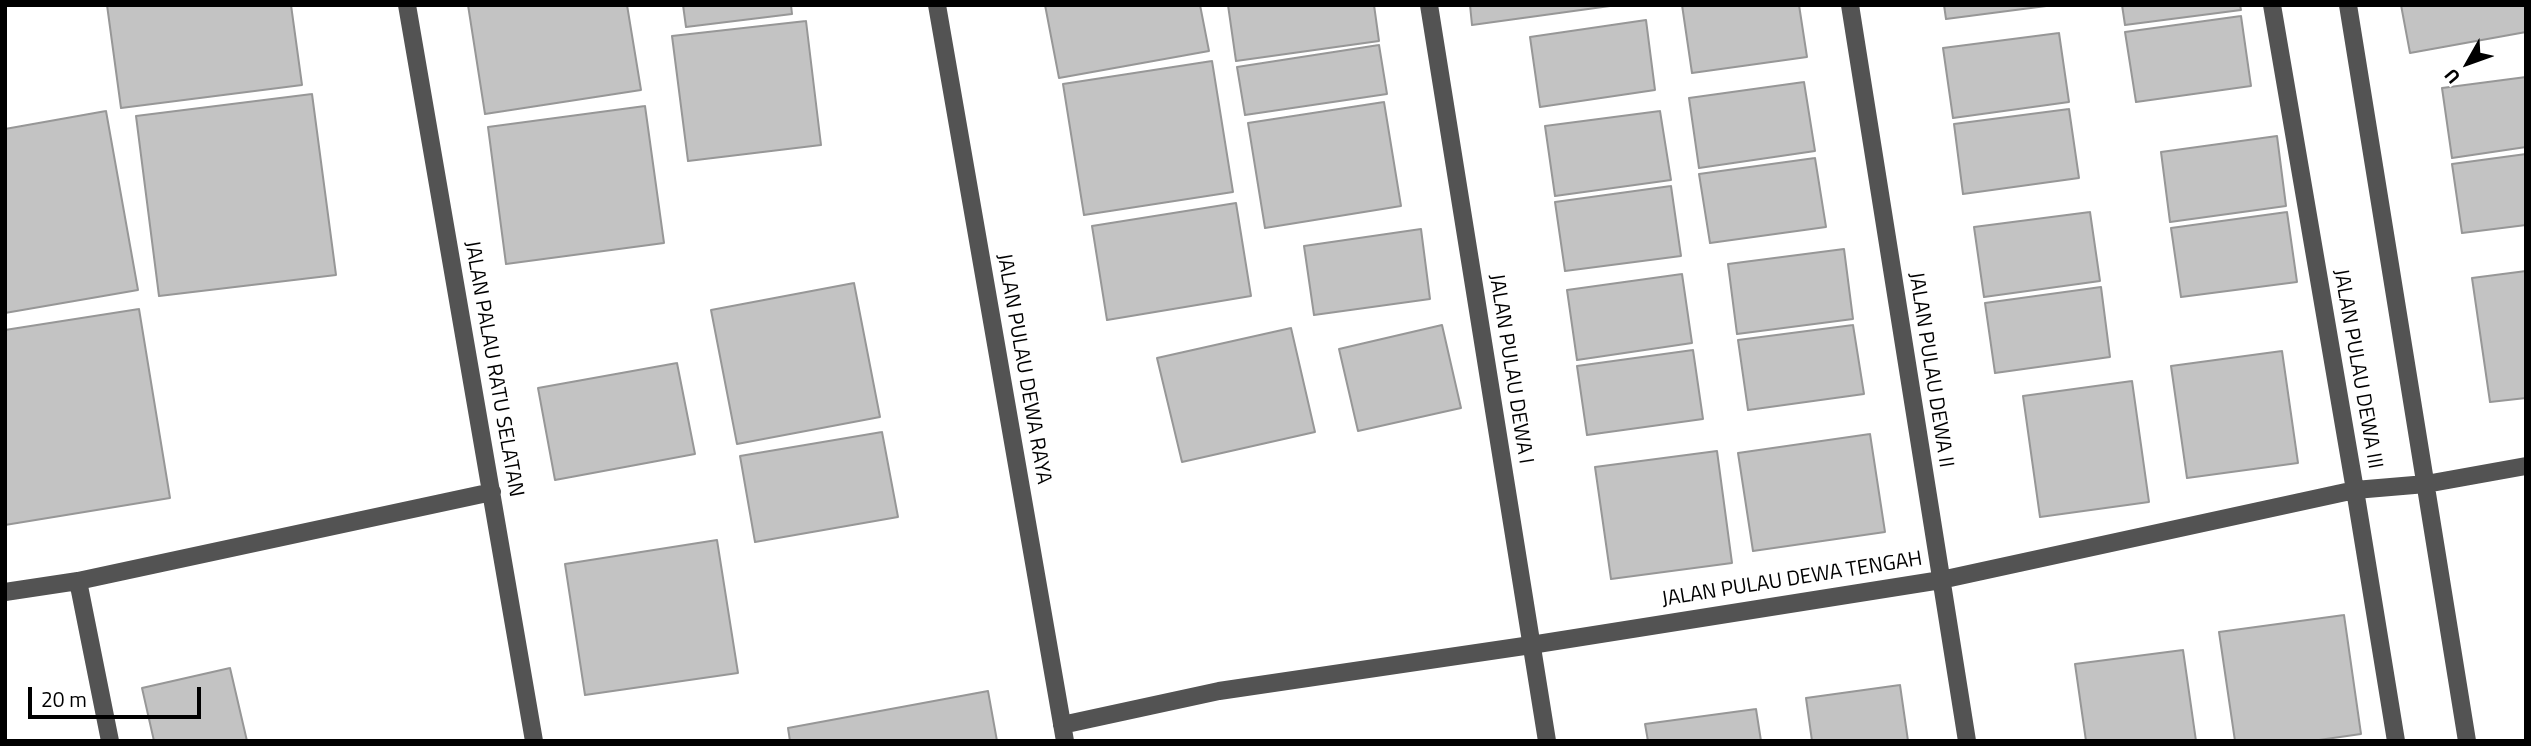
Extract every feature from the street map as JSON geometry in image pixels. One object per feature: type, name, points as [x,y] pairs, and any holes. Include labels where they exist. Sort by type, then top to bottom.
[{"type":"street","name":"JALAN PALAU RATU SELATAN","points":[[407,5],[534,741]]},
{"type":"street","name":"JALAN PULAU DEWA RAYA","points":[[937,5],[1063,733]]},
{"type":"street","name":"JALAN PULAU DEWA I","points":[[1429,5],[1547,741]]},
{"type":"street","name":"JALAN PULAU DEWA II","points":[[1850,5],[1967,741]]},
{"type":"street","name":"JALAN PULAU DEWA III","points":[[2272,5],[2396,741]]},
{"type":"street","points":[[2348,5],[2467,741]]},
{"type":"street","name":"JALAN PULAU DEWA TENGAH","points":[[1063,733],[1219,691],[1941,580],[2355,490],[2426,484],[2526,466]]},
{"type":"street","points":[[5,592],[78,580],[492,492]]},
{"type":"street","points":[[78,580],[110,741]]},
{"type":"building","points":[[107,5],[291,5],[302,85],[121,108]]},
{"type":"building","points":[[468,5],[627,5],[641,90],[485,114]]},
{"type":"building","points":[[683,5],[791,5],[792,14],[686,27]]},
{"type":"building","points":[[1045,5],[1200,5],[1209,51],[1059,78]]},
{"type":"building","points":[[1228,5],[1374,5],[1379,41],[1236,61]]},
{"type":"building","points":[[1470,5],[1610,5],[1610,6],[1472,25]]},
{"type":"building","points":[[1682,5],[1799,5],[1807,57],[1692,73]]},
{"type":"building","points":[[1944,5],[2054,5],[1946,19]]},
{"type":"building","points":[[2122,5],[2240,5],[2241,10],[2125,25]]},
{"type":"building","points":[[2401,5],[2526,5],[2526,32],[2410,53]]},
{"type":"building","points":[[2241,16],[2251,86],[2136,102],[2125,32]]},
{"type":"building","points":[[1646,20],[1655,90],[1540,107],[1530,37]]},
{"type":"building","points":[[806,21],[821,145],[688,161],[672,36]]},
{"type":"building","points":[[2059,33],[2069,102],[1953,118],[1943,48]]},
{"type":"building","points":[[1379,45],[1387,94],[1245,115],[1237,67]]},
{"type":"building","points":[[1212,61],[1233,192],[1084,215],[1063,84]]},
{"type":"building","points":[[2526,77],[2526,147],[2452,158],[2442,88]]},
{"type":"building","points":[[1804,82],[1815,151],[1699,168],[1689,98]]},
{"type":"building","points":[[312,94],[336,275],[159,296],[136,116]]},
{"type":"building","points":[[1384,102],[1401,206],[1265,228],[1248,123]]},
{"type":"building","points":[[645,106],[664,243],[506,264],[488,127]]},
{"type":"building","points":[[2069,109],[2079,178],[1963,194],[1954,124]]},
{"type":"building","points":[[106,111],[138,290],[5,313],[5,129]]},
{"type":"building","points":[[1660,111],[1671,180],[1555,196],[1545,126]]},
{"type":"building","points":[[2277,136],[2286,206],[2170,222],[2161,152]]},
{"type":"building","points":[[2526,154],[2526,225],[2462,233],[2452,164]]},
{"type":"building","points":[[1815,158],[1826,227],[1710,243],[1699,174]]},
{"type":"building","points":[[1671,186],[1681,256],[1565,271],[1555,202]]},
{"type":"building","points":[[1236,203],[1251,296],[1107,320],[1092,226]]},
{"type":"building","points":[[2090,212],[2100,281],[1984,297],[1974,227]]},
{"type":"building","points":[[2287,212],[2297,282],[2181,297],[2171,228]]},
{"type":"building","points":[[1421,229],[1430,299],[1314,315],[1304,246]]},
{"type":"building","points":[[1844,249],[1853,319],[1737,334],[1728,264]]},
{"type":"building","points":[[2526,271],[2526,398],[2490,402],[2472,278]]},
{"type":"building","points":[[1682,274],[1692,343],[1577,360],[1567,290]]},
{"type":"building","points":[[854,283],[880,417],[737,444],[711,310]]},
{"type":"building","points":[[2101,287],[2110,357],[1995,373],[1985,303]]},
{"type":"building","points":[[139,309],[170,498],[5,525],[5,330]]},
{"type":"building","points":[[1442,325],[1461,408],[1358,431],[1339,349]]},
{"type":"building","points":[[1853,325],[1864,394],[1748,410],[1738,340]]},
{"type":"building","points":[[1291,328],[1315,432],[1182,462],[1157,358]]},
{"type":"building","points":[[1693,350],[1703,419],[1587,435],[1577,366]]},
{"type":"building","points":[[2282,351],[2298,463],[2187,478],[2171,366]]},
{"type":"building","points":[[677,363],[695,454],[555,480],[538,388]]},
{"type":"building","points":[[2132,381],[2149,502],[2040,517],[2023,396]]},
{"type":"building","points":[[882,432],[898,517],[755,542],[740,456]]},
{"type":"building","points":[[1870,434],[1885,532],[1753,551],[1738,453]]},
{"type":"building","points":[[1717,451],[1732,563],[1611,579],[1595,467]]},
{"type":"building","points":[[717,540],[738,673],[585,695],[565,564]]},
{"type":"building","points":[[2344,615],[2361,734],[2312,741],[2235,741],[2219,632]]},
{"type":"building","points":[[2183,650],[2196,741],[2086,741],[2075,664]]},
{"type":"building","points":[[230,668],[247,741],[154,741],[142,688]]},
{"type":"building","points":[[1900,685],[1908,741],[1812,741],[1806,698]]},
{"type":"building","points":[[988,691],[997,741],[790,741],[788,728]]},
{"type":"building","points":[[1756,709],[1761,741],[1648,741],[1645,724]]}]
